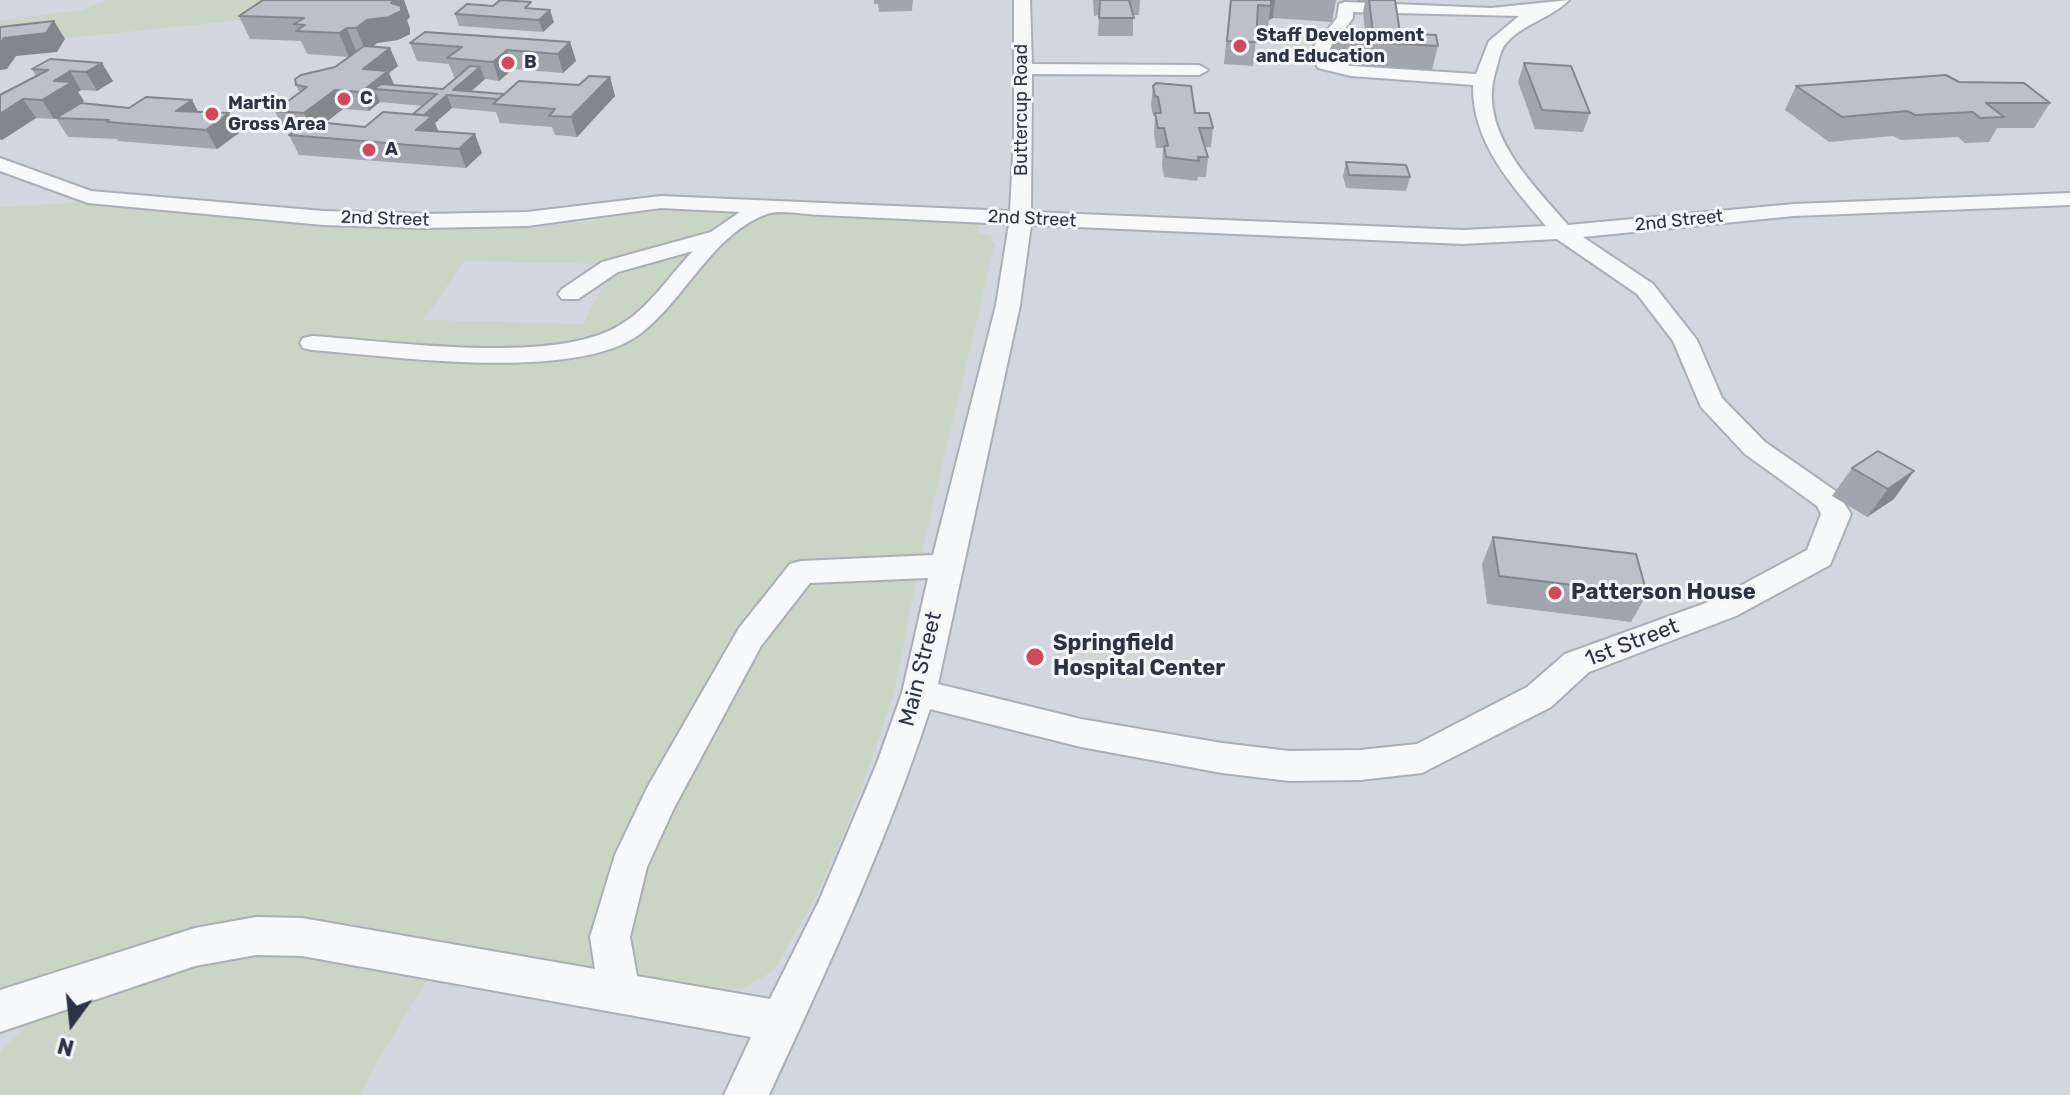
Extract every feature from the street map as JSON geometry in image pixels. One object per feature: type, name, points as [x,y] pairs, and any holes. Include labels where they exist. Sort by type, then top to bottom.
[{"type":"street","name":"Buttercup Road","points":[[1021,219],[1022,0]]},
{"type":"street","points":[[1482,80],[1351,71],[1324,64],[1319,58],[1319,51],[1345,18],[1345,7],[1427,6],[1491,13],[1552,5]]},
{"type":"street","points":[[1482,37],[1552,5]]},
{"type":"street","points":[[1427,6],[1482,37]]},
{"type":"street","points":[[1482,37],[1482,105],[1496,146],[1515,176],[1562,232]]},
{"type":"street","points":[[1023,69],[1199,70]]},
{"type":"street","points":[[1168,70],[1173,91]]},
{"type":"street","name":"2nd Street","points":[[0,164],[88,197],[323,218],[425,221],[527,219],[661,202],[1463,237],[1562,232],[1794,210],[2070,199]]},
{"type":"street","points":[[312,343],[530,354],[567,353],[600,346],[628,332],[720,236],[764,207]]},
{"type":"street","name":"Main Street","points":[[746,1095],[782,1022],[873,817],[919,693],[1008,305],[1021,219]]},
{"type":"street","name":"1st Street","points":[[919,693],[1081,733],[1222,758],[1289,766],[1360,765],[1422,758],[1539,697],[1577,663],[1725,608],[1819,557],[1836,514],[1827,499],[1755,448],[1710,401],[1685,340],[1645,289],[1562,232]]},
{"type":"street","points":[[570,294],[610,267],[720,236]]},
{"type":"street","points":[[619,992],[610,937],[628,867],[660,799],[750,637],[801,572],[946,566]]},
{"type":"street","points":[[0,1011],[195,947],[256,936],[302,937],[782,1022]]},
{"type":"shaded area","name":"Springfield Hospital Center","points":[[0,0],[2070,0],[2070,1095],[0,1095]]},
{"type":"green space","points":[[107,0],[290,0],[251,19],[0,45],[0,20],[81,10]]},
{"type":"green space","points":[[88,202],[337,226],[506,229],[590,222],[653,208],[979,224],[978,233],[992,235],[990,242],[995,243],[921,555],[894,693],[846,828],[811,906],[774,970],[746,987],[715,990],[350,924],[310,923],[0,1003],[0,207]],"holes":[[[464,261],[613,264],[583,324],[424,320]]]},
{"type":"green space","points":[[228,951],[311,955],[428,979],[372,1070],[361,1095],[0,1095],[0,1052],[37,1014]]},
{"type":"building","points":[[263,0],[395,0],[391,3],[401,6],[401,11],[389,17],[367,20],[356,28],[347,28],[339,33],[296,31],[305,25],[294,24],[304,18],[239,16]]},
{"type":"building","points":[[500,0],[531,2],[525,8],[550,10],[539,20],[455,14],[467,4],[493,6]]},
{"type":"building","points":[[1100,0],[1129,0],[1134,18],[1099,18]]},
{"type":"building","points":[[1231,0],[1271,0],[1271,6],[1258,5],[1256,42],[1227,41]]},
{"type":"building","points":[[1369,0],[1395,0],[1400,33],[1436,35],[1438,46],[1335,40],[1335,29],[1373,32]]},
{"type":"building","points":[[54,21],[46,33],[4,38],[0,44],[0,27]]},
{"type":"building","points":[[425,32],[570,42],[558,54],[507,50],[493,62],[447,58],[462,47],[410,43]]},
{"type":"building","points":[[364,46],[390,48],[363,69],[388,71],[361,92],[335,90],[304,113],[275,111],[307,87],[296,85],[295,79],[335,67]]},
{"type":"building","points":[[50,59],[102,63],[86,72],[70,71],[54,81],[72,82],[42,100],[23,99],[0,114],[0,95],[48,70],[32,69]]},
{"type":"building","points":[[1524,63],[1571,66],[1590,113],[1542,110]]},
{"type":"building","points":[[470,66],[480,67],[453,90],[504,94],[498,99],[447,95],[424,115],[413,114],[437,94],[374,89],[381,84],[443,89]]},
{"type":"building","points":[[1946,75],[1959,82],[2024,83],[2050,103],[1986,103],[2004,117],[1980,118],[1973,112],[1915,115],[1907,111],[1842,117],[1796,86]]},
{"type":"building","points":[[589,76],[610,77],[571,117],[549,116],[555,109],[493,104],[519,81],[579,85]]},
{"type":"building","points":[[1156,83],[1191,86],[1195,113],[1209,113],[1213,128],[1199,128],[1208,157],[1198,157],[1199,161],[1166,157],[1164,146],[1168,146],[1164,128],[1158,128],[1155,113],[1161,113],[1153,86]]},
{"type":"building","points":[[146,97],[192,100],[176,111],[229,113],[206,130],[56,118],[81,103],[129,108]]},
{"type":"building","points":[[383,112],[432,116],[416,130],[475,134],[459,149],[289,135],[308,121],[365,127]]},
{"type":"building","points":[[1346,162],[1406,165],[1410,177],[1349,175]]},
{"type":"building","points":[[1878,451],[1914,471],[1888,489],[1852,468]]},
{"type":"building","points":[[1493,537],[1636,554],[1647,594],[1499,576]]},
{"type":"place","name":"Staff Development and Education","points":[[1240,46]]},
{"type":"place","name":"B","points":[[508,63]]},
{"type":"place","name":"C","points":[[344,99]]},
{"type":"place","name":"Martin Gross Area","points":[[212,114]]},
{"type":"place","name":"A","points":[[369,150]]},
{"type":"place","name":"Patterson House","points":[[1555,593]]},
{"type":"place","name":"Springfield Hospital Center","points":[[1035,657]]}]
